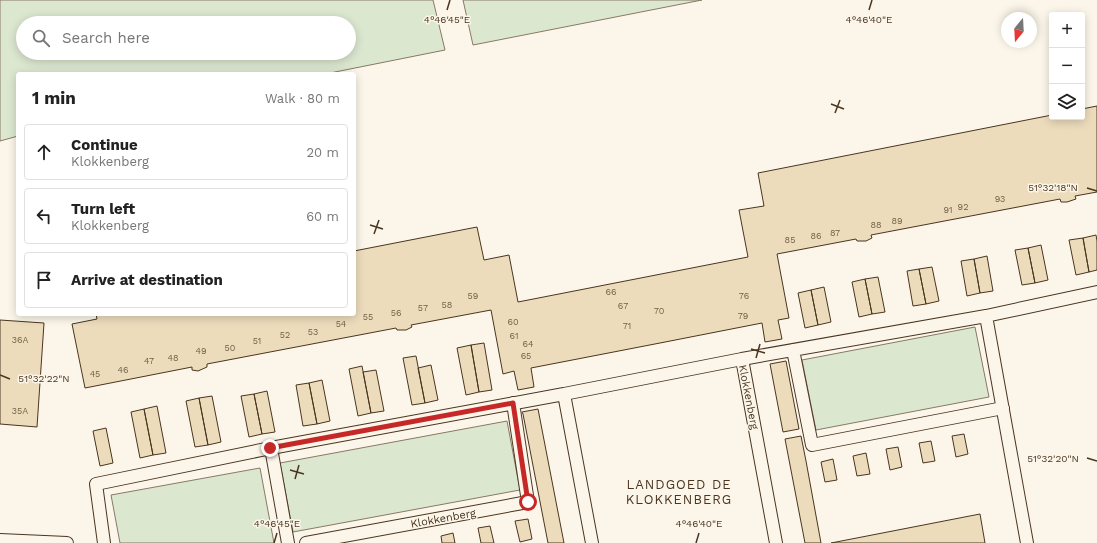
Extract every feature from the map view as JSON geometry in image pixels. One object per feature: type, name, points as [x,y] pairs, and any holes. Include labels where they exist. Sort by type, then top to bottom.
[{"type":"lane","points":[[742,359],[986,316],[1097,292]]},
{"type":"lane","points":[[986,316],[1027,543]]},
{"type":"lane","points":[[793,350],[812,445],[1003,408]]},
{"type":"lane","name":"Klokkenberg","points":[[104,543],[96,484],[270,448],[564,394],[742,359],[776,543]]},
{"type":"lane","points":[[564,394],[592,543]]},
{"type":"lane","name":"Klokkenberg","points":[[306,543],[528,502],[513,403]]},
{"type":"lane","points":[[270,448],[288,543]]},
{"type":"lane","points":[[0,540],[67,543]]},
{"type":"green space","points":[[0,0],[433,0],[445,50],[335,72],[16,72],[16,137],[0,141]]},
{"type":"green space","points":[[463,0],[702,0],[473,45]]},
{"type":"green space","points":[[975,327],[989,397],[816,430],[802,360]]},
{"type":"green space","points":[[507,421],[520,490],[293,532],[280,463]]},
{"type":"green space","points":[[260,468],[274,543],[120,543],[111,495]]},
{"type":"building","points":[[1097,106],[1097,192],[1075,196],[1076,199],[1067,202],[1061,202],[1060,199],[871,235],[872,238],[866,241],[857,241],[856,239],[777,254],[789,318],[778,320],[782,339],[765,342],[762,323],[531,368],[534,387],[518,390],[514,371],[503,374],[491,310],[411,325],[412,327],[406,330],[397,330],[396,328],[207,364],[207,367],[198,371],[192,370],[192,367],[85,388],[72,324],[97,319],[96,316],[356,316],[356,251],[477,227],[484,260],[509,255],[518,302],[748,257],[739,210],[764,206],[758,173],[1049,116],[1049,120],[1085,120],[1085,108]]},
{"type":"building","points":[[1096,235],[1097,270],[1089,272],[1083,238]]},
{"type":"building","points":[[1083,238],[1089,272],[1076,275],[1069,240]]},
{"type":"building","points":[[1041,245],[1048,280],[1035,283],[1028,248]]},
{"type":"building","points":[[1028,248],[1035,283],[1022,285],[1015,250]]},
{"type":"building","points":[[987,256],[993,291],[980,293],[974,259]]},
{"type":"building","points":[[974,259],[980,293],[967,296],[961,261]]},
{"type":"building","points":[[932,267],[939,301],[926,304],[919,269]]},
{"type":"building","points":[[919,269],[926,304],[913,306],[907,271]]},
{"type":"building","points":[[878,277],[885,312],[872,314],[865,279]]},
{"type":"building","points":[[865,279],[872,314],[859,317],[852,282]]},
{"type":"building","points":[[824,287],[831,322],[818,325],[811,290]]},
{"type":"building","points":[[811,290],[818,325],[805,328],[798,293]]},
{"type":"building","points":[[0,320],[44,323],[37,427],[0,424]]},
{"type":"building","points":[[484,343],[492,390],[479,392],[471,345]]},
{"type":"building","points":[[471,345],[479,392],[466,395],[457,348]]},
{"type":"building","points":[[416,356],[425,403],[412,405],[403,358]]},
{"type":"building","points":[[786,361],[799,429],[783,432],[770,364]]},
{"type":"building","points":[[431,365],[438,400],[425,403],[418,368]]},
{"type":"building","points":[[362,366],[371,413],[358,416],[349,369]]},
{"type":"building","points":[[376,370],[384,411],[371,413],[363,372]]},
{"type":"building","points":[[322,380],[330,421],[317,424],[309,383]]},
{"type":"building","points":[[309,383],[317,424],[303,426],[296,385]]},
{"type":"building","points":[[267,391],[275,432],[262,434],[254,394]]},
{"type":"building","points":[[254,394],[262,434],[249,437],[241,396]]},
{"type":"building","points":[[212,396],[221,442],[208,445],[199,398]]},
{"type":"building","points":[[199,398],[208,445],[195,447],[186,401]]},
{"type":"building","points":[[157,406],[166,453],[153,455],[144,409]]},
{"type":"building","points":[[144,409],[153,455],[140,458],[131,412]]},
{"type":"building","points":[[538,409],[564,543],[548,543],[522,412]]},
{"type":"building","points":[[106,428],[113,463],[100,466],[93,431]]},
{"type":"building","points":[[964,434],[968,454],[956,457],[952,436]]},
{"type":"building","points":[[801,436],[821,543],[805,543],[785,439]]},
{"type":"building","points":[[931,441],[935,461],[923,463],[919,443]]},
{"type":"building","points":[[898,447],[902,467],[890,470],[886,449]]},
{"type":"building","points":[[866,453],[870,474],[857,476],[853,456]]},
{"type":"building","points":[[833,459],[837,480],[825,482],[821,462]]},
{"type":"building","points":[[980,514],[985,543],[831,543]]},
{"type":"building","points":[[528,519],[532,539],[520,542],[515,521]]},
{"type":"building","points":[[490,526],[494,543],[481,543],[478,528]]},
{"type":"building","points":[[453,533],[455,543],[442,543],[441,536]]},
{"type":"district","name":"LANDGOED DE KLOKKENBERG","points":[[679,492]]},
{"type":"route","points":[[270,448],[513,403],[528,502]]}]
